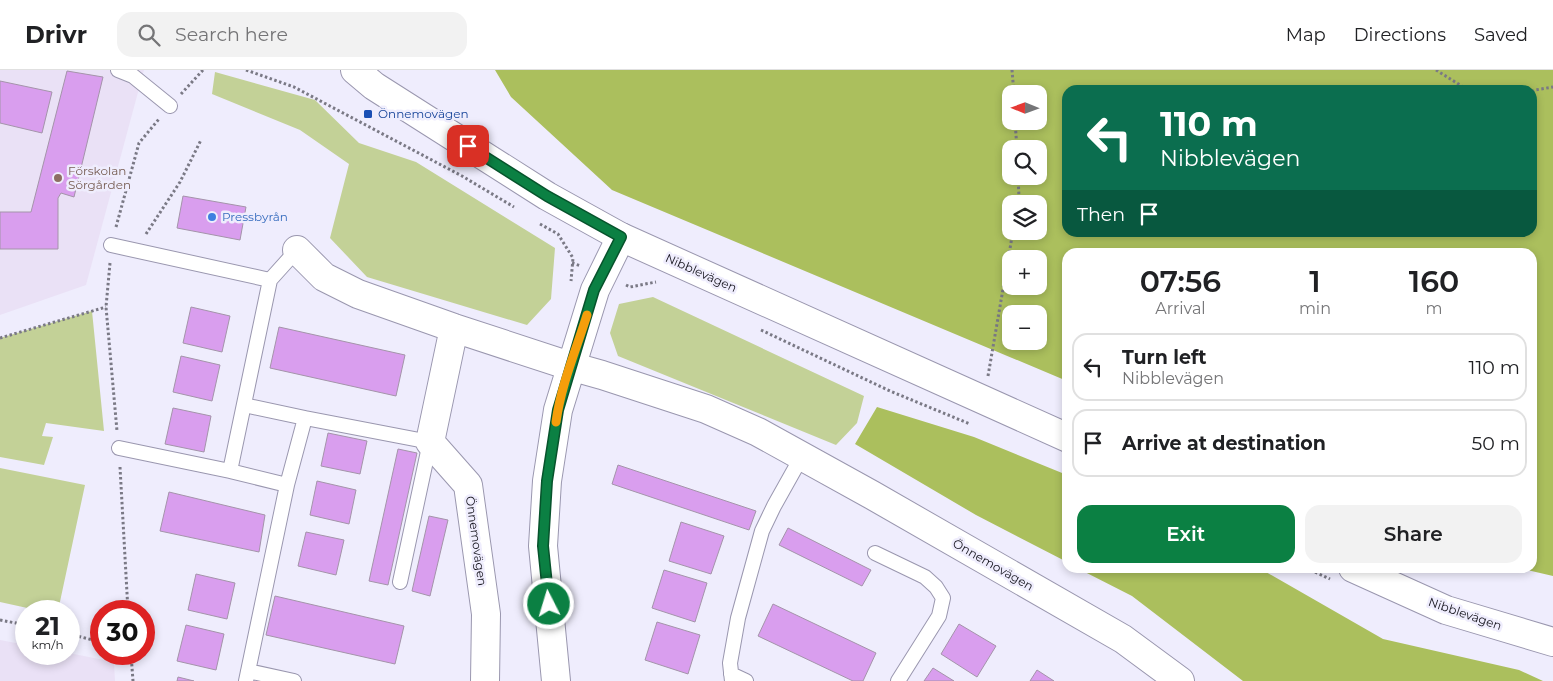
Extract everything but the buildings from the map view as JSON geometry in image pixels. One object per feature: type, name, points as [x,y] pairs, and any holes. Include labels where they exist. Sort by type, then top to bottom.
[{"type":"street","name":"Nibblevägen","points":[[355,70],[374,86],[547,196],[621,237],[1062,435]]},
{"type":"street","points":[[556,681],[543,546],[547,481],[558,410],[570,366],[594,290],[621,237]]},
{"type":"street","name":"Önnemovägen","points":[[297,250],[324,277],[358,294],[454,328],[706,409],[758,432],[872,495],[1122,639],[1180,681]]},
{"type":"street","points":[[430,442],[454,328]]},
{"type":"street","name":"Önnemovägen","points":[[430,442],[468,485],[486,614],[485,681]]},
{"type":"street","name":"Nibblevägen","points":[[1364,573],[1446,610],[1553,642]]},
{"type":"lane","points":[[118,70],[133,76],[170,106]]},
{"type":"lane","points":[[111,245],[270,280]]},
{"type":"lane","points":[[230,471],[270,280],[297,250]]},
{"type":"lane","points":[[244,404],[430,442],[400,582]]},
{"type":"lane","points":[[294,681],[247,676],[287,485],[306,418]]},
{"type":"lane","points":[[119,448],[287,485]]},
{"type":"lane","points":[[746,681],[731,678],[730,663],[738,618],[762,531],[802,456]]},
{"type":"lane","points":[[875,553],[925,577],[936,586],[943,598],[939,616],[898,681]]},
{"type":"path","points":[[127,600],[119,448],[106,307],[111,245],[139,143],[203,70]]},
{"type":"path","points":[[246,70],[294,87],[462,176],[518,210]]},
{"type":"path","points":[[1012,70],[1013,85]]},
{"type":"path","points":[[1436,70],[1460,85]]},
{"type":"path","points":[[1537,90],[1553,87]]},
{"type":"path","points":[[136,250],[180,182],[201,140]]},
{"type":"path","points":[[534,220],[558,234],[573,258],[568,290]]},
{"type":"path","points":[[984,400],[1012,240]]},
{"type":"path","points":[[630,287],[658,281]]},
{"type":"path","points":[[0,338],[106,307]]},
{"type":"path","points":[[756,328],[890,391],[979,428]]},
{"type":"path","points":[[0,620],[15,623]]},
{"type":"path","points":[[132,665],[133,681]]},
{"type":"shaded area","name":"Förskolan Sörgården","points":[[0,70],[144,70],[86,285],[0,315]]},
{"type":"shaded area","points":[[0,640],[15,643],[15,665],[80,665],[80,655],[90,657],[90,665],[114,665],[115,681],[0,681]]},
{"type":"green space","points":[[495,70],[1553,70],[1553,576],[1537,572],[1537,248],[1062,248],[1062,379],[612,190],[511,97]]},
{"type":"green space","points":[[215,72],[315,100],[359,143],[416,162],[555,248],[551,299],[527,325],[367,277],[330,238],[349,164],[300,130],[212,94]]},
{"type":"green space","points":[[653,297],[864,396],[857,423],[836,445],[618,356],[610,333],[619,304]]},
{"type":"green space","points":[[92,311],[104,431],[46,423],[42,436],[53,437],[44,465],[0,457],[0,338]]},
{"type":"green space","points":[[877,407],[974,437],[1062,473],[1062,559],[976,515],[855,444]]},
{"type":"green space","points":[[0,468],[85,485],[60,600],[15,600],[15,605],[0,602]]},
{"type":"green space","points":[[1087,573],[1268,573],[1383,639],[1519,670],[1543,681],[1243,681],[1132,596]]},
{"type":"slow traffic","points":[[556,422],[566,380],[587,315]]},
{"type":"place","name":"Önnemovägen","points":[[368,114]]},
{"type":"place","name":"Förskolan Sörgården","points":[[58,178]]},
{"type":"place","name":"Pressbyrån","points":[[212,217]]},
{"type":"route","points":[[468,146],[547,196],[621,237],[603,276],[594,290],[558,410],[547,481],[543,546],[549,604]]}]
